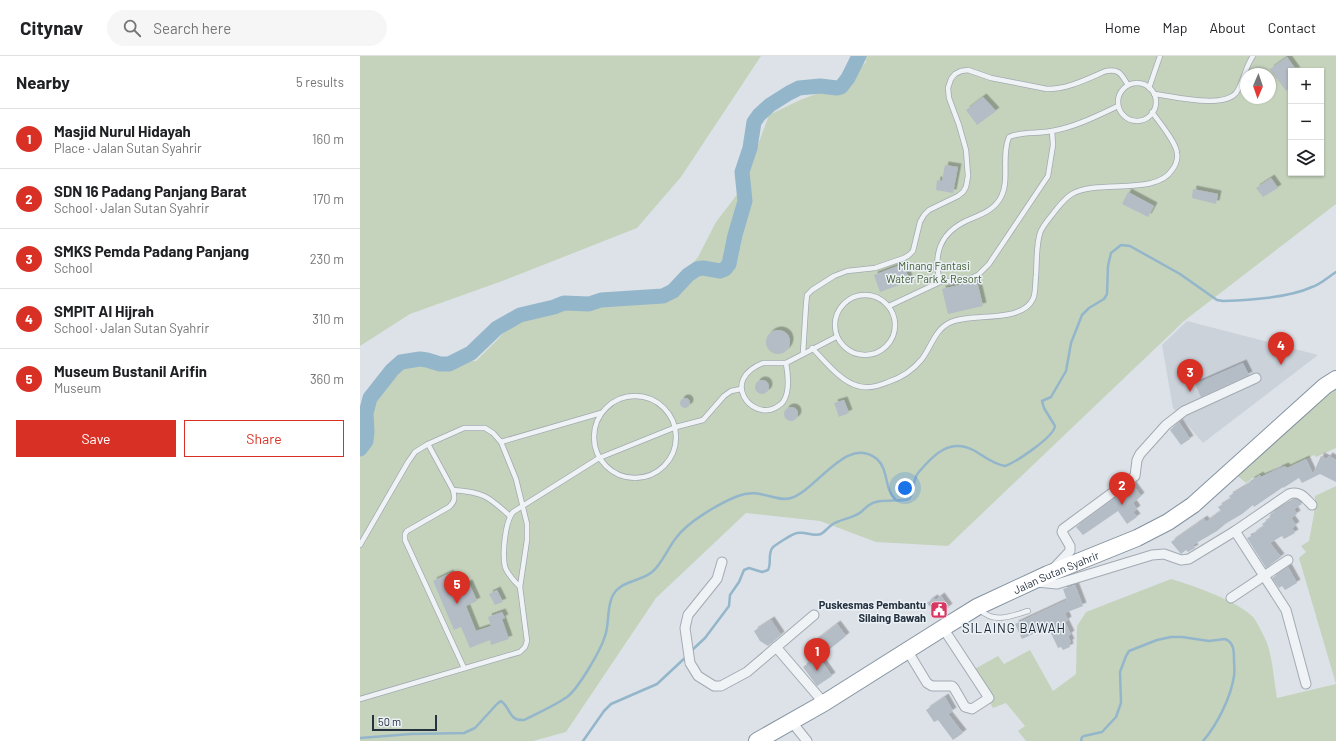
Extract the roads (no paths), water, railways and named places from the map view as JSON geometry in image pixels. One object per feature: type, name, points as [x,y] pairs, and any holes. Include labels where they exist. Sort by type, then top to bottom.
[{"type":"highway","name":"Jalan Sutan Syahrir","points":[[757,741],[824,703],[977,607],[1048,574],[1137,538],[1168,522],[1193,505],[1325,386],[1336,379]]},
{"type":"street","points":[[1048,574],[1070,551],[1070,546],[1062,532],[1063,529],[1135,476],[1139,456],[1174,417],[1256,378]]},
{"type":"street","points":[[1034,581],[1057,584],[1152,555],[1164,554],[1181,560],[1189,559],[1235,531],[1289,494],[1294,492],[1302,494],[1312,506]]},
{"type":"street","points":[[1235,531],[1286,610],[1306,684]]},
{"type":"street","points":[[1231,598],[1288,560]]},
{"type":"street","points":[[722,562],[717,578],[688,616],[685,628],[690,663],[698,676],[714,686],[721,686],[747,672],[814,615]]},
{"type":"street","points":[[907,650],[927,683],[932,686],[952,686],[965,707],[972,709],[989,698],[942,628]]},
{"type":"street","points":[[776,647],[824,703]]},
{"type":"street","points":[[791,721],[806,741]]},
{"type":"lane","points":[[1149,88],[1160,56]]},
{"type":"lane","points":[[1154,94],[1207,101],[1230,98],[1240,86],[1245,70],[1253,56]]},
{"type":"lane","points":[[803,353],[807,295],[812,290],[834,276],[847,271],[875,268],[909,255],[912,251],[920,222],[924,215],[930,210],[963,192],[968,176],[966,150],[949,98],[948,88],[951,79],[955,74],[968,70],[991,78],[1047,89],[1055,89],[1071,85],[1112,70],[1121,73],[1128,85]]},
{"type":"lane","points":[[1135,83],[1143,84],[1154,94],[1156,100],[1155,106],[1147,117],[1140,120],[1133,120],[1126,117],[1121,112],[1118,106],[1118,99],[1120,94],[1128,85],[1135,83]]},
{"type":"lane","points":[[940,282],[937,270],[937,259],[940,246],[946,237],[964,222],[987,211],[997,203],[1001,197],[1004,187],[1005,153],[1009,137],[1016,134],[1052,131],[1095,118],[1118,106]]},
{"type":"lane","points":[[812,348],[842,378],[858,386],[875,387],[896,379],[913,368],[923,358],[938,332],[948,323],[959,319],[1015,313],[1026,308],[1034,299],[1040,233],[1061,203],[1072,194],[1084,189],[1153,183],[1165,178],[1172,172],[1177,161],[1177,152],[1173,142],[1152,112]]},
{"type":"lane","points":[[889,306],[940,282],[969,279],[978,275],[989,264],[1048,176],[1052,145],[1052,131]]},
{"type":"lane","points":[[867,294],[879,298],[889,306],[894,315],[896,325],[894,335],[889,344],[881,351],[871,355],[860,355],[850,352],[842,346],[836,337],[834,325],[836,312],[844,302],[854,296],[867,294]]},
{"type":"lane","points":[[786,362],[788,383],[782,404],[773,409],[763,410],[753,406],[745,399],[741,389],[742,379],[747,372],[755,366],[763,363],[786,362],[836,337]]},
{"type":"lane","points":[[520,587],[509,574],[504,559],[506,525],[513,512],[599,458],[676,427],[703,420],[724,396],[731,391],[741,389]]},
{"type":"lane","points":[[627,396],[644,396],[658,402],[670,413],[676,427],[677,442],[673,456],[664,468],[651,475],[637,478],[622,476],[609,469],[599,458],[594,443],[594,427],[601,413],[612,402],[627,396]]},
{"type":"lane","points":[[500,442],[601,413]]},
{"type":"lane","points":[[360,545],[408,462],[416,452],[428,444],[464,428],[485,428],[493,433],[500,442],[516,479],[527,524],[527,540],[520,587],[527,641],[525,647],[520,652],[360,699]]},
{"type":"lane","points":[[428,444],[453,490],[454,503],[407,531],[405,534],[405,540],[464,668]]},
{"type":"lane","points":[[453,490],[472,491],[483,495],[493,501],[510,516]]},
{"type":"lane","points":[[977,607],[984,614],[996,618],[1007,618],[1028,611]]},
{"type":"waterway","points":[[360,449],[366,441],[366,413],[370,398],[392,370],[401,362],[420,359],[440,364],[449,364],[471,353],[497,328],[520,315],[554,307],[564,303],[589,304],[601,300],[663,296],[673,291],[688,275],[697,269],[703,268],[720,271],[725,269],[729,264],[735,235],[745,201],[742,172],[750,148],[754,122],[770,105],[799,88],[820,86],[841,87],[848,78],[859,56]]},
{"type":"waterway","points":[[690,652],[705,638],[729,606],[730,595],[739,582],[744,570],[749,568],[762,572],[768,570],[771,550],[785,539],[797,533],[815,535],[821,534],[833,524],[858,514],[874,503],[909,499],[918,473],[936,454],[950,447],[966,447],[993,462],[1005,466],[1017,460],[1042,442],[1053,431],[1055,426],[1044,408],[1042,401],[1051,397],[1066,371],[1071,343],[1082,315],[1089,308],[1104,299],[1107,294],[1108,266],[1111,253],[1121,245],[1130,246],[1180,274],[1217,300],[1223,301],[1256,299],[1292,294],[1315,286],[1336,272]]},
{"type":"waterway","points":[[360,738],[411,734],[464,733],[475,728],[501,701],[512,716],[519,720],[524,720],[567,697],[572,693],[589,669],[603,642],[611,600],[617,590],[621,586],[642,578],[652,572],[681,532],[713,508],[731,499],[753,493],[779,499],[791,498],[801,493],[843,458],[855,453],[866,453],[881,463],[889,490],[895,499]]},
{"type":"waterway","points":[[1081,741],[1082,737],[1084,736],[1102,732],[1116,717],[1121,703],[1120,672],[1129,651],[1157,640],[1171,637],[1209,641],[1225,639],[1230,642],[1234,651],[1234,672],[1232,684],[1223,710],[1203,741]]},
{"type":"waterway","points":[[583,741],[604,711],[611,704],[657,684],[687,656]]},
{"type":"place","name":"SMPIT Al Hijrah","points":[[1281,365]]},
{"type":"place","name":"SMKS Pemda Padang Panjang","points":[[1190,392]]},
{"type":"place","name":"SDN 16 Padang Panjang Barat","points":[[1122,505]]},
{"type":"place","name":"Museum Bustanil Arifin","points":[[457,604]]},
{"type":"place","name":"Puskesmas Pembantu Silaing Bawah","points":[[939,610]]},
{"type":"place","name":"Masjid Nurul Hidayah","points":[[817,671]]},
{"type":"district","name":"SILAING BAWAH","points":[[1014,628]]},
{"type":"park label","name":"Minang Fantasi Water Park & Resort","points":[[934,271]]}]
